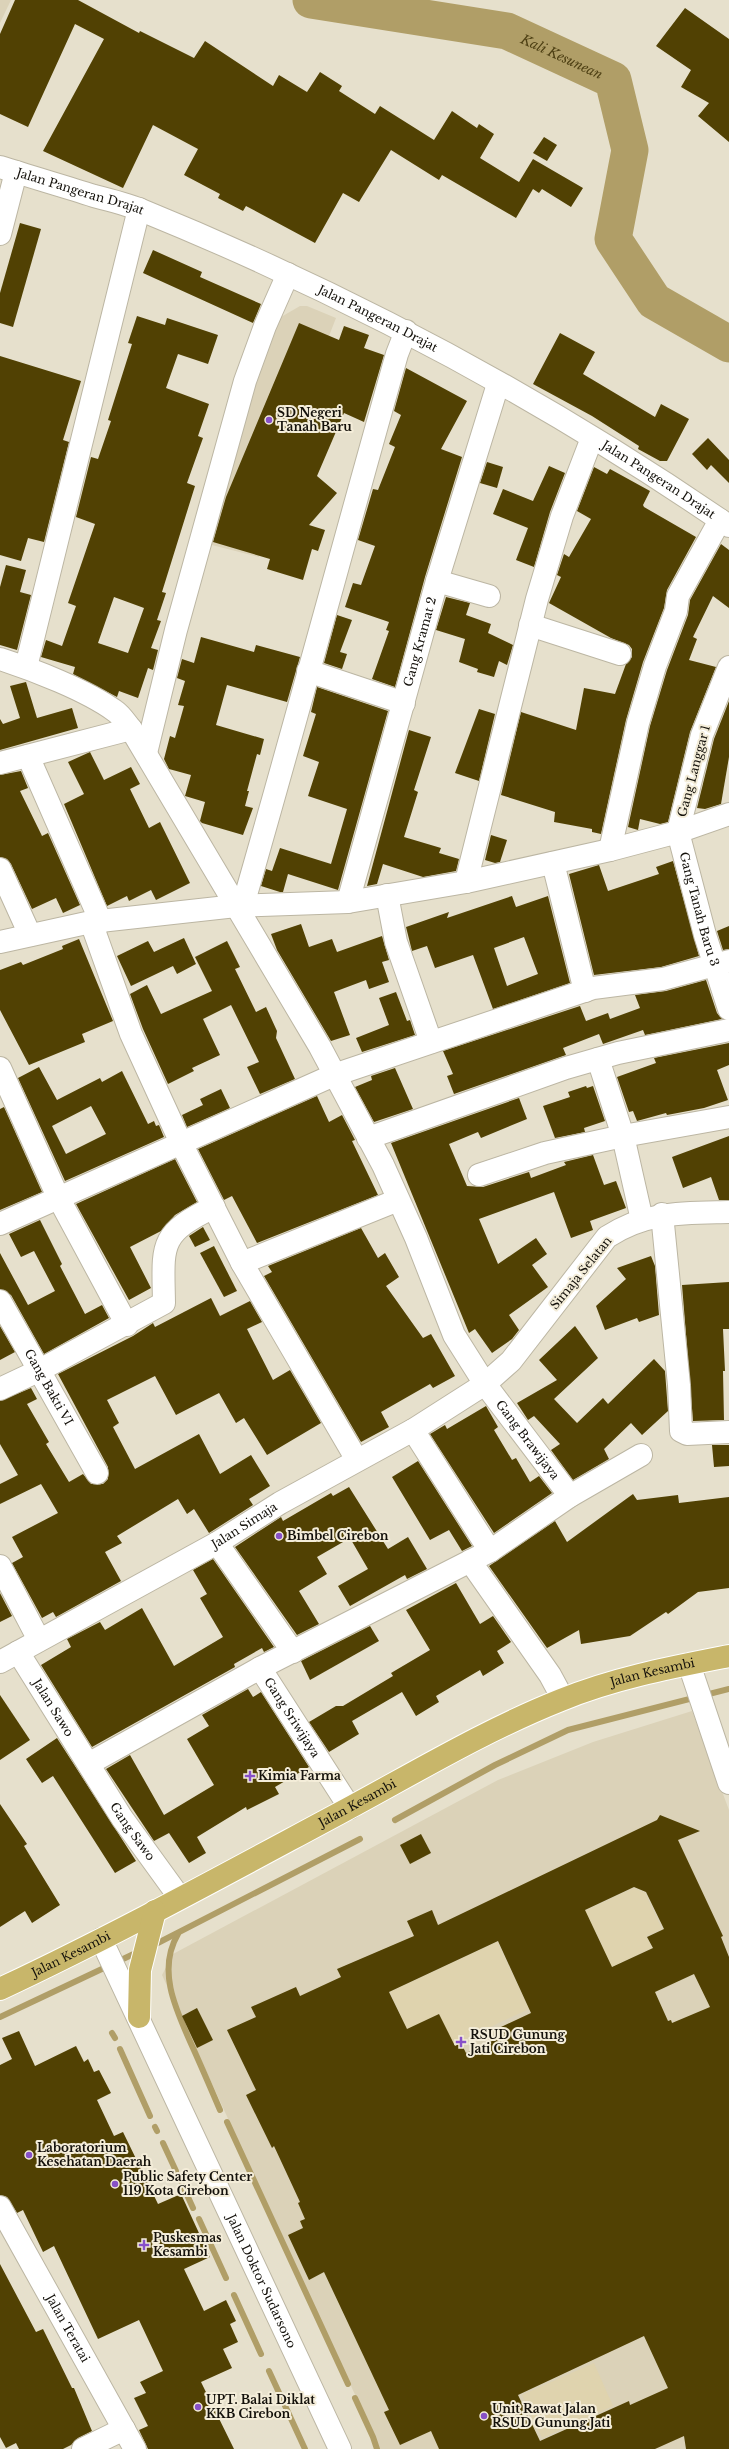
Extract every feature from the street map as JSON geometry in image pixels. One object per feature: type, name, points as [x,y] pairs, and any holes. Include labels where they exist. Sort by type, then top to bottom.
[{"type":"main road","name":"Jalan Kesambi","points":[[0,1988],[109,1956],[180,1898],[507,1724],[563,1699],[608,1684],[688,1664],[729,1656]]},
{"type":"main road","points":[[139,2017],[140,1970],[152,1920]]},
{"type":"street","name":"Jalan Pangeran Drajat","points":[[8,170],[140,209],[288,274],[406,331],[592,438],[696,502],[725,523]]},
{"type":"street","points":[[0,234],[8,170]]},
{"type":"street","points":[[26,667],[140,209]]},
{"type":"street","points":[[146,753],[176,630],[245,381],[265,326],[288,274]]},
{"type":"street","points":[[239,905],[294,728],[308,671],[397,354],[406,331]]},
{"type":"street","name":"Gang Kramat 2","points":[[348,902],[437,581],[498,384]]},
{"type":"street","points":[[466,882],[530,625],[562,516],[592,438]]},
{"type":"street","points":[[610,850],[638,724],[655,666],[676,611],[678,596],[725,523]]},
{"type":"street","points":[[437,581],[489,596]]},
{"type":"street","points":[[530,625],[620,654]]},
{"type":"street","name":"Gang Brawijaya","points":[[0,659],[26,667],[98,700],[116,712],[131,728],[239,905],[320,1047],[383,1164],[454,1335],[486,1384],[570,1496]]},
{"type":"street","name":"Gang Langgar 1","points":[[678,832],[702,735],[729,667]]},
{"type":"street","points":[[308,671],[404,703]]},
{"type":"street","points":[[0,763],[131,728]]},
{"type":"street","points":[[28,756],[96,922],[131,1034],[181,1144],[242,1263],[357,1460]]},
{"type":"street","points":[[0,942],[96,922],[239,905],[348,902],[466,882],[610,850],[678,832],[729,814]]},
{"type":"street","name":"Gang Tanah Baru 3","points":[[678,832],[722,963],[729,1009]]},
{"type":"street","points":[[552,863],[585,991]]},
{"type":"street","points":[[0,869],[30,935]]},
{"type":"street","points":[[387,895],[396,942],[431,1042]]},
{"type":"street","points":[[0,1224],[334,1075],[585,991],[663,979],[722,963]]},
{"type":"street","points":[[368,1138],[566,1068],[598,1059],[729,1030]]},
{"type":"street","points":[[598,1059],[623,1136],[642,1220]]},
{"type":"street","points":[[0,1068],[58,1197],[127,1325]]},
{"type":"street","points":[[479,1175],[545,1153],[623,1136],[729,1117]]},
{"type":"street","points":[[242,1263],[398,1200]]},
{"type":"street","points":[[0,1389],[38,1372],[127,1325],[164,1303],[163,1256],[172,1232],[191,1218],[214,1207]]},
{"type":"street","name":"Simaja Selatan","points":[[486,1384],[511,1361],[608,1237],[642,1220],[662,1214],[729,1212]]},
{"type":"street","points":[[662,1214],[680,1400],[681,1431],[687,1434],[729,1432]]},
{"type":"street","name":"Gang Bakti VI","points":[[0,1301],[38,1372],[97,1473]]},
{"type":"street","name":"Jalan Simaja","points":[[9,1657],[217,1543],[357,1460],[413,1430],[486,1384]]},
{"type":"street","points":[[413,1430],[490,1551]]},
{"type":"street","points":[[90,1763],[260,1668],[490,1551],[570,1496],[641,1455]]},
{"type":"street","points":[[217,1543],[293,1652]]},
{"type":"street","points":[[470,1562],[550,1675],[563,1699]]},
{"type":"street","points":[[0,1566],[39,1640]]},
{"type":"street","name":"Jalan Sawo","points":[[9,1657],[90,1763]]},
{"type":"street","points":[[688,1664],[729,1783]]},
{"type":"street","name":"Gang Sriwijaya","points":[[260,1668],[350,1808]]},
{"type":"street","name":"Gang Sawo","points":[[90,1763],[122,1818],[180,1898]]},
{"type":"street","name":"Jalan Doktor Sudarsono","points":[[109,1956],[139,2017],[340,2449]]},
{"type":"street","name":"Jalan Teratai","points":[[0,2207],[135,2449]]},
{"type":"street","points":[[83,2449],[124,2429]]},
{"type":"shaded area","points":[[0,0],[11,0],[0,23]]},
{"type":"shaded area","name":"SD Negeri Tanah Baru","points":[[300,306],[307,306],[336,318],[267,496],[275,500],[259,557],[208,544],[257,374],[281,317]]},
{"type":"shaded area","name":"RSUD Gunung Jati Cirebon","points":[[692,1711],[729,1810],[729,2449],[380,2449],[162,1975],[173,1954],[498,1780],[593,1742]]},
{"type":"shaded area","points":[[634,1888],[645,1893],[662,1929],[646,1936],[652,1948],[607,1969],[602,1944],[585,1911]]},
{"type":"shaded area","points":[[497,1942],[529,2009],[453,2044],[439,2014],[407,2029],[390,1992]]},
{"type":"shaded area","points":[[594,2363],[613,2406],[542,2438],[522,2395]]},
{"type":"building","points":[[15,0],[78,0],[139,33],[140,31],[194,58],[205,41],[273,86],[279,75],[307,92],[320,72],[342,86],[339,91],[375,114],[380,106],[434,140],[452,111],[477,128],[479,124],[494,134],[480,158],[519,182],[533,159],[583,188],[571,207],[542,189],[539,193],[533,189],[516,218],[442,175],[439,180],[391,150],[359,202],[343,193],[315,243],[246,206],[243,211],[218,198],[220,194],[184,175],[198,149],[153,125],[123,188],[43,151],[104,39],[75,24],[28,127],[0,114],[0,34]]},
{"type":"building","points":[[685,8],[729,39],[729,142],[698,116],[709,103],[681,87],[691,70],[656,46]]},
{"type":"building","points":[[544,137],[557,145],[547,161],[533,153]]},
{"type":"building","points":[[20,223],[41,229],[13,327],[0,323],[0,293]]},
{"type":"building","points":[[153,250],[202,272],[200,277],[261,304],[253,323],[143,273]]},
{"type":"building","points":[[137,316],[165,325],[167,318],[218,335],[208,364],[178,354],[166,388],[209,404],[198,436],[203,438],[187,483],[195,486],[162,592],[166,593],[157,620],[161,621],[151,648],[158,650],[153,670],[148,668],[138,698],[119,691],[117,697],[73,674],[75,667],[41,657],[46,640],[62,646],[76,606],[68,603],[95,524],[76,517],[91,457],[98,459],[111,421],[108,420],[132,344],[128,343]],"holes":[[[114,597],[144,608],[128,653],[98,643]]]},
{"type":"building","points":[[299,323],[339,340],[344,326],[369,335],[364,348],[384,355],[364,422],[344,413],[317,476],[337,493],[309,525],[325,530],[318,551],[312,549],[303,580],[267,569],[270,559],[213,542],[226,497]]},
{"type":"building","points":[[560,333],[595,352],[583,374],[655,417],[661,404],[689,419],[667,461],[660,461],[638,449],[639,446],[592,416],[533,384]]},
{"type":"building","points":[[0,356],[81,381],[63,440],[69,442],[44,542],[28,538],[21,561],[0,555]]},
{"type":"building","points":[[406,368],[467,401],[441,449],[462,457],[425,577],[395,687],[372,679],[389,631],[386,630],[389,622],[345,607],[353,583],[361,585],[375,546],[358,540],[373,489],[378,490],[395,447],[389,444],[401,415],[394,411]]},
{"type":"building","points":[[708,438],[729,460],[729,483],[711,465],[707,470],[692,454]]},
{"type":"building","points":[[487,462],[503,467],[497,488],[480,483]]},
{"type":"building","points":[[549,466],[565,473],[550,512],[534,567],[516,560],[528,528],[493,514],[503,489],[533,501]]},
{"type":"building","points":[[594,467],[607,474],[610,469],[650,491],[643,505],[644,507],[696,537],[667,590],[664,608],[643,662],[626,720],[601,834],[592,832],[592,829],[554,822],[555,812],[501,795],[521,712],[576,730],[584,688],[615,694],[626,664],[632,657],[632,649],[629,645],[611,638],[549,603],[561,577],[557,575],[564,554],[569,557],[591,519],[577,511]]},
{"type":"building","points":[[721,544],[729,550],[729,608],[713,596],[693,637],[697,639],[689,660],[716,667],[690,732],[668,822],[660,824],[640,819],[638,830],[628,827],[650,726],[667,670],[688,615],[690,600]]},
{"type":"building","points":[[6,565],[26,570],[20,592],[31,595],[17,650],[0,645],[0,587]]},
{"type":"building","points":[[446,597],[470,603],[466,615],[491,624],[488,633],[513,645],[507,665],[499,661],[494,677],[477,672],[478,669],[459,662],[465,639],[436,630]]},
{"type":"building","points":[[337,615],[352,620],[340,652],[347,654],[342,669],[324,663]]},
{"type":"building","points":[[201,637],[254,652],[256,645],[300,657],[287,702],[227,685],[216,725],[264,739],[260,755],[257,754],[247,791],[249,791],[245,806],[253,808],[243,835],[202,823],[200,821],[205,802],[185,796],[191,775],[169,769],[164,759],[170,736],[175,738],[184,706],[178,705],[185,681],[177,678],[182,659],[194,663]]},
{"type":"building","points":[[26,682],[37,718],[72,708],[78,728],[0,750],[0,719],[3,724],[20,718],[10,686]]},
{"type":"building","points":[[317,687],[388,711],[338,890],[288,874],[283,892],[280,892],[261,886],[266,869],[272,871],[280,848],[331,864],[347,809],[308,796],[319,762],[303,756],[316,714],[311,712]]},
{"type":"building","points":[[729,701],[729,757],[721,804],[705,809],[697,808],[714,739]]},
{"type":"building","points":[[479,709],[495,714],[479,781],[455,773]]},
{"type":"building","points":[[409,730],[431,737],[414,790],[418,792],[404,837],[441,848],[439,853],[459,859],[456,871],[423,877],[383,864],[377,884],[367,886]]},
{"type":"building","points":[[90,752],[104,780],[131,767],[140,784],[130,789],[149,828],[160,822],[190,883],[156,900],[151,890],[129,901],[127,896],[107,906],[64,804],[84,794],[68,762]]},
{"type":"building","points":[[21,771],[28,788],[20,791],[42,836],[48,833],[80,905],[63,913],[56,898],[32,909],[11,864],[7,859],[0,857],[0,775]]},
{"type":"building","points":[[491,835],[507,840],[500,862],[495,863],[485,860]]},
{"type":"building","points":[[673,861],[699,956],[661,967],[594,975],[569,874],[599,865],[608,891],[659,874],[656,867]]},
{"type":"building","points":[[512,896],[516,907],[548,896],[570,983],[493,1009],[473,955],[435,968],[427,946],[412,951],[406,927],[449,912],[447,918]],"holes":[[[524,937],[538,974],[507,986],[494,948]]]},
{"type":"building","points":[[301,924],[309,947],[332,939],[337,952],[382,936],[389,960],[382,962],[389,982],[369,989],[366,980],[334,992],[350,1035],[331,1041],[277,950],[271,934]]},
{"type":"building","points":[[729,926],[729,949],[723,950],[717,931]]},
{"type":"building","points":[[184,938],[196,964],[177,974],[173,966],[131,986],[117,956],[148,941],[154,952]]},
{"type":"building","points":[[79,939],[113,1021],[82,1034],[85,1042],[29,1065],[0,1010],[0,970],[21,962],[23,965],[63,949],[62,946]]},
{"type":"building","points":[[227,941],[240,967],[235,969],[256,1012],[266,1007],[277,1031],[276,1038],[295,1079],[260,1094],[247,1067],[259,1062],[231,1005],[203,1019],[220,1055],[192,1068],[194,1071],[168,1084],[143,1029],[130,994],[147,985],[161,1014],[212,991],[195,957]]},
{"type":"building","points":[[706,980],[717,1013],[722,1019],[645,1035],[643,1030],[603,1044],[599,1034],[563,1048],[566,1055],[454,1094],[447,1076],[453,1074],[443,1051],[580,1006],[586,1021],[608,1013],[610,1019],[640,1008],[635,995],[666,991]]},
{"type":"building","points":[[396,992],[407,1021],[410,1020],[415,1035],[362,1052],[356,1038],[389,1025],[379,998]]},
{"type":"building","points":[[729,1043],[729,1065],[717,1070],[728,1100],[704,1108],[667,1115],[666,1113],[637,1121],[633,1111],[629,1112],[617,1077],[656,1063],[654,1058]]},
{"type":"building","points":[[39,1067],[57,1100],[100,1078],[102,1082],[122,1071],[148,1124],[154,1121],[156,1126],[159,1125],[164,1137],[65,1181],[18,1078]],"holes":[[[91,1106],[106,1134],[66,1154],[52,1126]]]},
{"type":"building","points":[[395,1068],[413,1109],[374,1122],[355,1087],[372,1080],[371,1076]]},
{"type":"building","points":[[586,1086],[587,1088],[593,1086],[605,1121],[584,1128],[585,1132],[555,1138],[543,1106],[570,1097],[568,1092]]},
{"type":"building","points":[[221,1089],[230,1108],[187,1127],[182,1115],[203,1105],[200,1099]]},
{"type":"building","points":[[317,1096],[329,1122],[342,1115],[355,1140],[352,1141],[378,1195],[257,1243],[232,1196],[224,1200],[198,1149]]},
{"type":"building","points":[[519,1098],[527,1119],[481,1138],[478,1132],[449,1144],[467,1186],[483,1187],[529,1172],[531,1178],[566,1165],[564,1162],[593,1155],[604,1185],[616,1181],[626,1208],[590,1221],[593,1230],[571,1238],[554,1192],[479,1219],[498,1264],[536,1238],[547,1254],[532,1265],[548,1287],[509,1315],[519,1330],[512,1339],[492,1353],[475,1329],[469,1333],[391,1143]]},
{"type":"building","points":[[4,1107],[42,1192],[0,1210],[0,1109]]},
{"type":"building","points":[[729,1136],[729,1200],[719,1200],[711,1177],[683,1188],[672,1157]]},
{"type":"building","points":[[175,1159],[197,1202],[175,1215],[161,1231],[130,1247],[151,1288],[129,1300],[76,1204]]},
{"type":"building","points":[[40,1220],[62,1264],[60,1266],[85,1314],[102,1305],[109,1318],[44,1354],[11,1295],[0,1289],[0,1253],[28,1305],[55,1291],[34,1251],[21,1257],[9,1234]]},
{"type":"building","points":[[203,1227],[210,1240],[195,1247],[189,1236]]},
{"type":"building","points":[[361,1228],[378,1258],[385,1253],[399,1277],[386,1286],[423,1338],[431,1334],[455,1376],[433,1388],[430,1384],[381,1412],[389,1427],[361,1442],[264,1276],[272,1272],[268,1266]]},
{"type":"building","points":[[214,1246],[237,1291],[224,1297],[200,1253]]},
{"type":"building","points":[[651,1256],[655,1266],[659,1315],[639,1322],[637,1318],[605,1330],[596,1306],[626,1279],[617,1268]]},
{"type":"building","points":[[729,1282],[729,1329],[723,1329],[725,1371],[723,1371],[724,1420],[693,1421],[682,1285]]},
{"type":"building","points":[[211,1298],[220,1316],[250,1301],[262,1322],[247,1329],[273,1380],[290,1370],[321,1423],[267,1455],[244,1418],[236,1423],[219,1393],[176,1415],[155,1376],[107,1400],[119,1423],[113,1427],[135,1469],[199,1434],[220,1474],[251,1455],[270,1486],[249,1499],[253,1505],[209,1533],[194,1509],[187,1514],[178,1499],[117,1536],[122,1543],[105,1552],[121,1581],[56,1617],[53,1612],[42,1618],[12,1563],[23,1557],[12,1537],[58,1513],[41,1484],[0,1504],[0,1484],[18,1475],[0,1444],[0,1401],[31,1388],[37,1399],[27,1404],[49,1442],[46,1444],[69,1482],[83,1474],[91,1484],[103,1484],[108,1479],[108,1467],[58,1374],[133,1336],[153,1323],[155,1327]]},
{"type":"building","points":[[0,1326],[15,1352],[0,1360]]},
{"type":"building","points":[[575,1326],[598,1358],[554,1399],[577,1423],[603,1398],[608,1404],[654,1359],[665,1371],[668,1411],[642,1435],[631,1423],[604,1449],[609,1459],[573,1480],[551,1450],[560,1444],[534,1416],[528,1420],[517,1403],[557,1380],[539,1360]]},
{"type":"building","points":[[486,1406],[498,1427],[494,1430],[512,1460],[516,1458],[530,1482],[539,1476],[552,1493],[494,1533],[430,1434],[445,1425],[447,1429]]},
{"type":"building","points":[[712,1445],[729,1445],[729,1466],[714,1467]]},
{"type":"building","points":[[418,1461],[472,1546],[462,1551],[449,1530],[430,1540],[392,1477]]},
{"type":"building","points":[[349,1487],[388,1549],[408,1537],[427,1569],[407,1579],[405,1575],[350,1606],[338,1586],[368,1569],[350,1538],[317,1557],[327,1574],[299,1591],[319,1624],[297,1635],[235,1547],[281,1517],[283,1521],[331,1493],[333,1496]]},
{"type":"building","points":[[633,1494],[637,1500],[678,1495],[679,1503],[729,1497],[729,1588],[698,1592],[668,1614],[666,1612],[630,1636],[581,1644],[579,1630],[547,1648],[489,1566],[555,1521],[567,1542]]},
{"type":"building","points":[[213,1559],[274,1647],[264,1652],[262,1648],[234,1664],[235,1667],[92,1747],[41,1665],[71,1647],[67,1639],[100,1622],[105,1630],[142,1608],[174,1666],[223,1637],[200,1598],[207,1594],[193,1570]]},
{"type":"building","points":[[456,1583],[480,1624],[493,1616],[511,1642],[497,1651],[504,1663],[483,1676],[480,1670],[436,1696],[439,1702],[416,1716],[402,1692],[352,1721],[359,1734],[329,1752],[309,1722],[336,1706],[343,1706],[393,1676],[391,1673],[430,1650],[406,1610]]},
{"type":"building","points":[[0,1593],[12,1616],[0,1622]]},
{"type":"building","points":[[370,1626],[379,1641],[310,1680],[301,1661]]},
{"type":"building","points":[[248,1689],[253,1697],[261,1692],[309,1767],[275,1787],[279,1794],[247,1810],[246,1807],[197,1837],[206,1853],[189,1863],[169,1833],[154,1841],[106,1769],[130,1755],[164,1815],[214,1785],[187,1739],[209,1726],[202,1715]]},
{"type":"building","points":[[0,1695],[30,1740],[0,1760]]},
{"type":"building","points":[[57,1738],[136,1861],[115,1873],[53,1776],[42,1783],[26,1759]]},
{"type":"building","points":[[0,1804],[27,1844],[24,1846],[60,1905],[32,1923],[25,1911],[0,1927]]},
{"type":"building","name":"RSUD Gunung Jati Cirebon","points":[[660,1815],[700,1831],[678,1840],[723,1936],[721,1937],[729,1957],[729,2449],[686,2449],[684,2436],[655,2449],[439,2449],[431,2431],[400,2445],[384,2412],[389,2410],[324,2272],[309,2280],[288,2235],[303,2228],[300,2221],[305,2219],[298,2203],[300,2202],[274,2146],[272,2148],[246,2095],[256,2090],[227,2030],[256,2017],[251,2007],[296,1987],[300,1996],[341,1977],[337,1969],[414,1936],[407,1921],[432,1910],[438,1925],[657,1820]],"holes":[[[634,1887],[646,1892],[664,1929],[647,1937],[653,1948],[612,1967],[585,1910]],[[498,1941],[531,2013],[501,2027],[505,2035],[466,2053],[461,2043],[455,2046],[439,2014],[407,2029],[389,1992]],[[694,1974],[710,2007],[672,2023],[671,2020],[668,2021],[655,1992]],[[644,2336],[668,2388],[630,2405],[629,2401],[540,2441],[518,2395]]]},
{"type":"building","points":[[421,1834],[431,1853],[410,1864],[400,1845]]},
{"type":"building","points":[[197,2008],[213,2040],[197,2048],[182,2016]]},
{"type":"building","points":[[19,2031],[35,2066],[76,2046],[84,2062],[88,2059],[94,2072],[99,2070],[111,2093],[97,2100],[114,2136],[123,2132],[158,2204],[181,2194],[210,2257],[184,2269],[204,2311],[226,2300],[236,2321],[230,2324],[238,2342],[223,2349],[232,2368],[201,2382],[234,2449],[148,2449],[139,2430],[148,2426],[134,2398],[146,2393],[140,2382],[163,2371],[139,2320],[98,2339],[54,2246],[43,2252],[23,2210],[17,2213],[7,2197],[0,2195],[0,2065],[12,2059],[2,2038]]},
{"type":"building","points":[[0,2264],[36,2332],[43,2329],[72,2388],[74,2388],[92,2431],[78,2438],[71,2445],[63,2449],[19,2449],[16,2443],[6,2448],[0,2437]]},
{"type":"waterway","name":"Kali Kesunean","points":[[311,0],[507,31],[613,80],[630,150],[613,239],[654,301],[729,344]]},
{"type":"waterway","points":[[395,1820],[495,1765],[568,1730],[729,1689]]},
{"type":"waterway","points":[[152,1946],[360,1839]]},
{"type":"waterway","points":[[178,1934],[172,1948],[169,1962],[171,1991],[175,2006],[220,2110]]},
{"type":"waterway","points":[[0,2017],[140,1951]]},
{"type":"waterway","points":[[112,2033],[115,2038]]},
{"type":"waterway","points":[[120,2049],[150,2116]]},
{"type":"waterway","points":[[227,2122],[348,2384]]},
{"type":"waterway","points":[[155,2127],[157,2131]]},
{"type":"waterway","points":[[163,2143],[176,2171]]},
{"type":"waterway","points":[[182,2184],[193,2208]]},
{"type":"waterway","points":[[199,2219],[226,2278]]},
{"type":"waterway","points":[[234,2295],[261,2354]]},
{"type":"waterway","points":[[269,2371],[305,2449]]},
{"type":"waterway","points":[[355,2398],[377,2449]]},
{"type":"place","name":"SD Negeri Tanah Baru","points":[[269,420]]},
{"type":"place","name":"Bimbel Cirebon","points":[[279,1536]]},
{"type":"place","name":"Kimia Farma","points":[[250,1776]]},
{"type":"place","name":"RSUD Gunung Jati Cirebon","points":[[461,2042]]},
{"type":"place","name":"Laboratorium Kesehatan Daerah","points":[[29,2155]]},
{"type":"place","name":"Public Safety Center 119 Kota Cirebon","points":[[115,2184]]},
{"type":"place","name":"Puskesmas Kesambi","points":[[144,2245]]},
{"type":"place","name":"UPT. Balai Diklat KKB Cirebon","points":[[198,2407]]},
{"type":"place","name":"Unit Rawat Jalan RSUD Gunung Jati","points":[[484,2416]]}]
